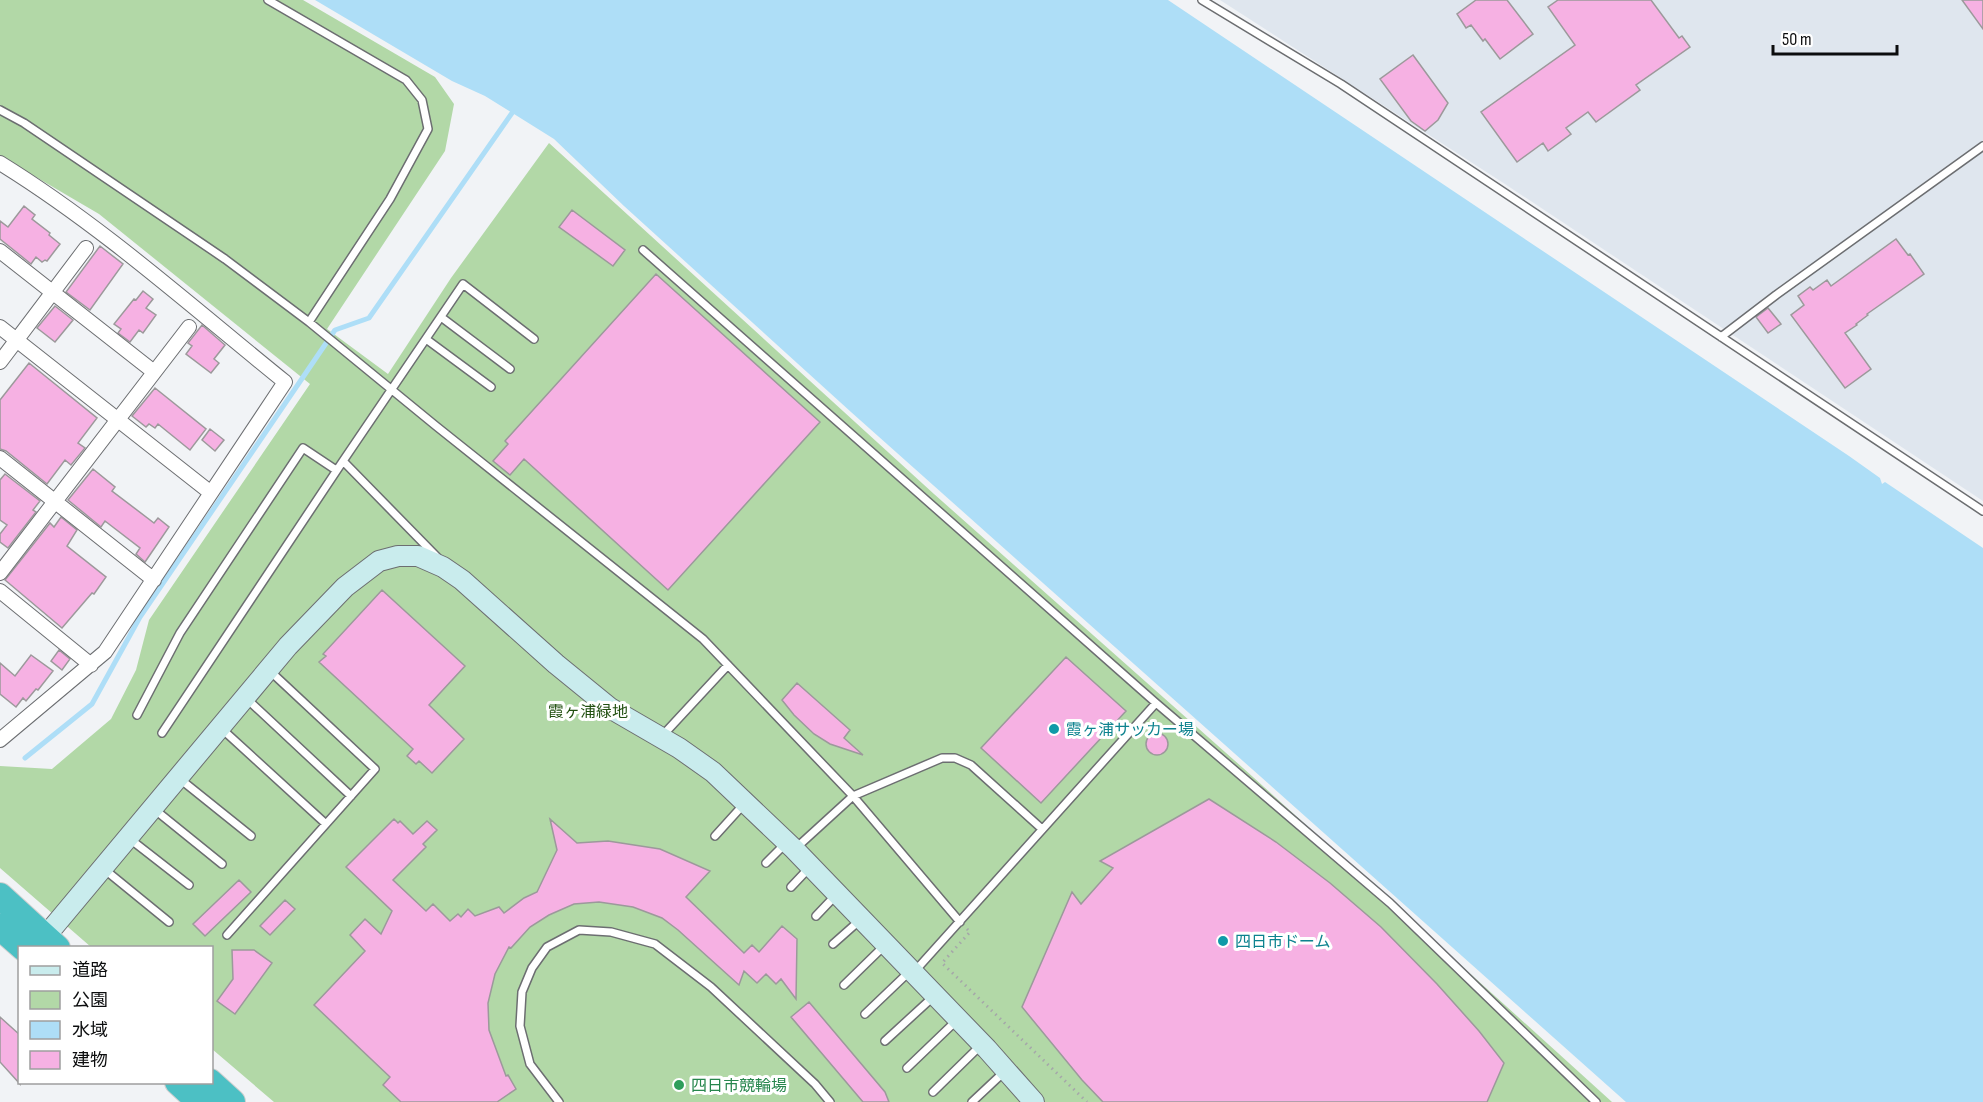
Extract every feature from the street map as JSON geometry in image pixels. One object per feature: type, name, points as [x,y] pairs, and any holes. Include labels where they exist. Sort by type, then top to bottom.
[{"type":"highway","points":[[0,896],[42,944]]},
{"type":"highway","points":[[0,927],[42,944]]},
{"type":"highway","points":[[179,1084],[200,1102]]},
{"type":"highway","points":[[211,1084],[232,1102]]},
{"type":"street","points":[[0,163],[44,190],[103,234],[285,381],[105,652],[0,740]]},
{"type":"street","points":[[0,362],[86,248]]},
{"type":"street","points":[[0,251],[154,372]]},
{"type":"street","points":[[0,327],[211,493]]},
{"type":"street","points":[[0,573],[189,327]]},
{"type":"street","points":[[0,458],[154,580]]},
{"type":"street","points":[[42,944],[102,868],[268,669],[345,587],[379,561],[398,556],[418,556],[453,574],[610,708],[661,737],[713,772],[791,846],[912,971],[1006,1070],[1028,1100]]},
{"type":"street","points":[[0,591],[91,665]]},
{"type":"lane","points":[[268,0],[406,80],[422,100],[428,129],[390,199],[309,322]]},
{"type":"lane","points":[[1202,0],[1341,84],[1983,511]]},
{"type":"lane","points":[[0,110],[24,123],[225,259],[309,322],[703,639],[853,796],[960,922]]},
{"type":"lane","points":[[1721,337],[1983,146]]},
{"type":"lane","points":[[642,250],[1156,703],[1390,903],[1596,1102]]},
{"type":"lane","points":[[162,733],[343,461],[388,387],[426,339],[463,284],[534,339]]},
{"type":"lane","points":[[441,317],[510,369]]},
{"type":"lane","points":[[426,339],[491,387]]},
{"type":"lane","points":[[137,715],[180,633],[303,448],[336,470]]},
{"type":"lane","points":[[343,461],[453,574]]},
{"type":"lane","points":[[661,737],[728,665]]},
{"type":"lane","points":[[227,935],[375,770],[268,669]]},
{"type":"lane","points":[[245,697],[351,796]]},
{"type":"lane","points":[[865,1014],[912,971],[960,922],[1156,703]]},
{"type":"lane","points":[[220,727],[326,824]]},
{"type":"lane","points":[[766,863],[853,796],[942,758],[955,758],[971,765],[1042,829]]},
{"type":"lane","points":[[178,777],[251,836]]},
{"type":"lane","points":[[715,836],[746,802]]},
{"type":"lane","points":[[152,808],[222,864]]},
{"type":"lane","points":[[128,837],[189,885]]},
{"type":"lane","points":[[791,887],[811,867]]},
{"type":"lane","points":[[102,868],[169,922]]},
{"type":"lane","points":[[816,916],[837,894]]},
{"type":"lane","points":[[833,944],[861,919]]},
{"type":"lane","points":[[559,1102],[530,1064],[520,1026],[522,992],[532,968],[547,947],[579,930],[611,932],[655,944],[711,987],[815,1083],[830,1102]]},
{"type":"lane","points":[[844,985],[885,944]]},
{"type":"lane","points":[[885,1041],[935,995]]},
{"type":"lane","points":[[907,1068],[958,1019]]},
{"type":"lane","points":[[933,1092],[982,1044]]},
{"type":"lane","points":[[972,1102],[1006,1070]]},
{"type":"path","points":[[960,922],[970,932],[942,963],[1087,1102]]},
{"type":"shaded area","points":[[1220,0],[1983,0],[1983,501],[1505,184]]},
{"type":"green space","name":"霞ヶ浦緑地","points":[[0,0],[303,0],[435,77],[454,104],[445,151],[327,329],[388,374],[451,278],[549,143],[934,494],[1243,768],[1612,1102],[274,1102],[213,1050],[213,946],[90,946],[0,868],[0,766],[52,769],[111,719],[136,670],[149,620],[310,384],[99,214],[0,156]]},
{"type":"water","points":[[315,0],[1168,0],[1849,456],[1880,478],[1882,484],[1885,482],[1983,548],[1983,1102],[1626,1102],[851,412],[624,206],[554,139],[485,96],[452,81]]},
{"type":"building","points":[[1476,0],[1507,0],[1533,34],[1500,59],[1471,25],[1466,28],[1457,14]]},
{"type":"building","points":[[1558,0],[1651,0],[1679,38],[1682,36],[1690,47],[1636,85],[1640,90],[1596,122],[1588,112],[1566,128],[1571,134],[1548,151],[1543,143],[1517,162],[1481,112],[1575,45],[1548,7]]},
{"type":"building","points":[[1962,0],[1983,0],[1983,29]]},
{"type":"building","points":[[1413,55],[1448,103],[1438,120],[1425,131],[1411,121],[1380,79]]},
{"type":"building","points":[[24,206],[35,215],[32,219],[60,244],[47,261],[42,262],[36,257],[31,264],[0,239],[0,221],[8,227]]},
{"type":"building","points":[[572,210],[625,250],[613,266],[559,227]]},
{"type":"building","points":[[1896,239],[1924,274],[1867,314],[1845,333],[1871,369],[1845,388],[1791,315],[1804,305],[1798,296],[1810,287],[1813,290],[1827,280],[1831,286]]},
{"type":"building","points":[[100,246],[123,264],[90,310],[66,292]]},
{"type":"building","points":[[656,274],[820,422],[668,590],[524,459],[510,475],[493,461],[508,444],[505,441]]},
{"type":"building","points":[[143,291],[153,299],[146,308],[156,315],[143,333],[139,330],[130,342],[118,333],[121,329],[114,324]]},
{"type":"building","points":[[55,306],[73,320],[55,342],[37,328]]},
{"type":"building","points":[[1768,308],[1781,324],[1768,333],[1756,317]]},
{"type":"building","points":[[202,325],[225,345],[214,359],[219,363],[211,373],[186,354],[192,346],[188,343]]},
{"type":"building","points":[[29,363],[97,418],[78,443],[85,448],[71,465],[65,460],[47,484],[6,451],[0,449],[0,400]]},
{"type":"building","points":[[155,388],[206,429],[190,450],[158,424],[155,428],[149,424],[146,427],[132,416]]},
{"type":"building","points":[[210,429],[224,440],[215,451],[202,440]]},
{"type":"building","points":[[93,469],[115,487],[112,491],[154,523],[158,518],[169,527],[145,562],[136,554],[140,548],[105,521],[101,527],[68,500]]},
{"type":"building","points":[[5,474],[40,501],[33,510],[36,512],[8,548],[0,542],[0,534],[7,525],[0,520],[0,480]]},
{"type":"building","points":[[61,517],[77,530],[67,546],[106,577],[94,594],[92,593],[62,628],[5,580],[50,523],[54,527]]},
{"type":"building","points":[[382,590],[465,666],[429,705],[464,739],[432,773],[419,761],[416,764],[407,756],[413,749],[319,662],[326,656],[323,654]]},
{"type":"building","points":[[59,650],[70,659],[62,670],[51,661]]},
{"type":"building","points":[[31,655],[53,671],[38,690],[36,689],[26,701],[23,698],[16,707],[0,694],[0,663],[15,676]]},
{"type":"building","name":"霞ヶ浦サッカー場","points":[[1066,657],[1126,711],[1041,803],[981,748]]},
{"type":"building","points":[[797,683],[850,730],[844,738],[863,755],[830,744],[814,734],[794,715],[782,700]]},
{"type":"building","points":[[1157,733],[1165,736],[1168,744],[1165,752],[1157,755],[1149,752],[1146,744],[1149,736]]},
{"type":"building","name":"四日市ドーム","points":[[1209,799],[1276,842],[1330,883],[1381,927],[1437,984],[1504,1063],[1487,1102],[1103,1102],[1082,1080],[1022,1007],[1072,892],[1081,904],[1113,868],[1100,861]]},
{"type":"building","points":[[394,819],[398,823],[400,821],[413,834],[427,821],[437,830],[423,844],[426,847],[393,880],[426,911],[433,904],[450,921],[458,914],[461,917],[468,909],[475,916],[499,907],[504,913],[524,898],[537,892],[557,850],[550,819],[577,843],[608,841],[660,849],[710,871],[686,897],[744,953],[752,945],[759,952],[782,926],[797,939],[796,999],[781,979],[776,984],[766,974],[757,983],[744,971],[739,985],[662,918],[633,907],[599,902],[574,904],[549,915],[530,927],[511,948],[509,947],[495,974],[488,1003],[489,1030],[506,1076],[508,1075],[516,1089],[497,1102],[401,1102],[383,1085],[390,1077],[314,1005],[365,951],[350,935],[365,919],[381,934],[392,911],[346,867]]},
{"type":"building","points":[[239,880],[251,892],[205,936],[193,924]]},
{"type":"building","points":[[285,900],[295,909],[270,935],[260,926]]},
{"type":"building","points":[[232,950],[254,950],[272,963],[235,1014],[217,1001],[233,979]]},
{"type":"building","points":[[809,1002],[885,1092],[889,1102],[863,1102],[791,1017]]},
{"type":"building","points":[[0,1017],[18,1033],[18,1082],[0,1062]]},
{"type":"waterway","points":[[25,758],[92,704],[140,617],[335,330],[369,318],[512,113]]},
{"type":"place","name":"霞ヶ浦サッカー場","points":[[1054,729]]},
{"type":"place","name":"四日市ドーム","points":[[1223,941]]},
{"type":"place","name":"四日市競輪場","points":[[679,1085]]}]
